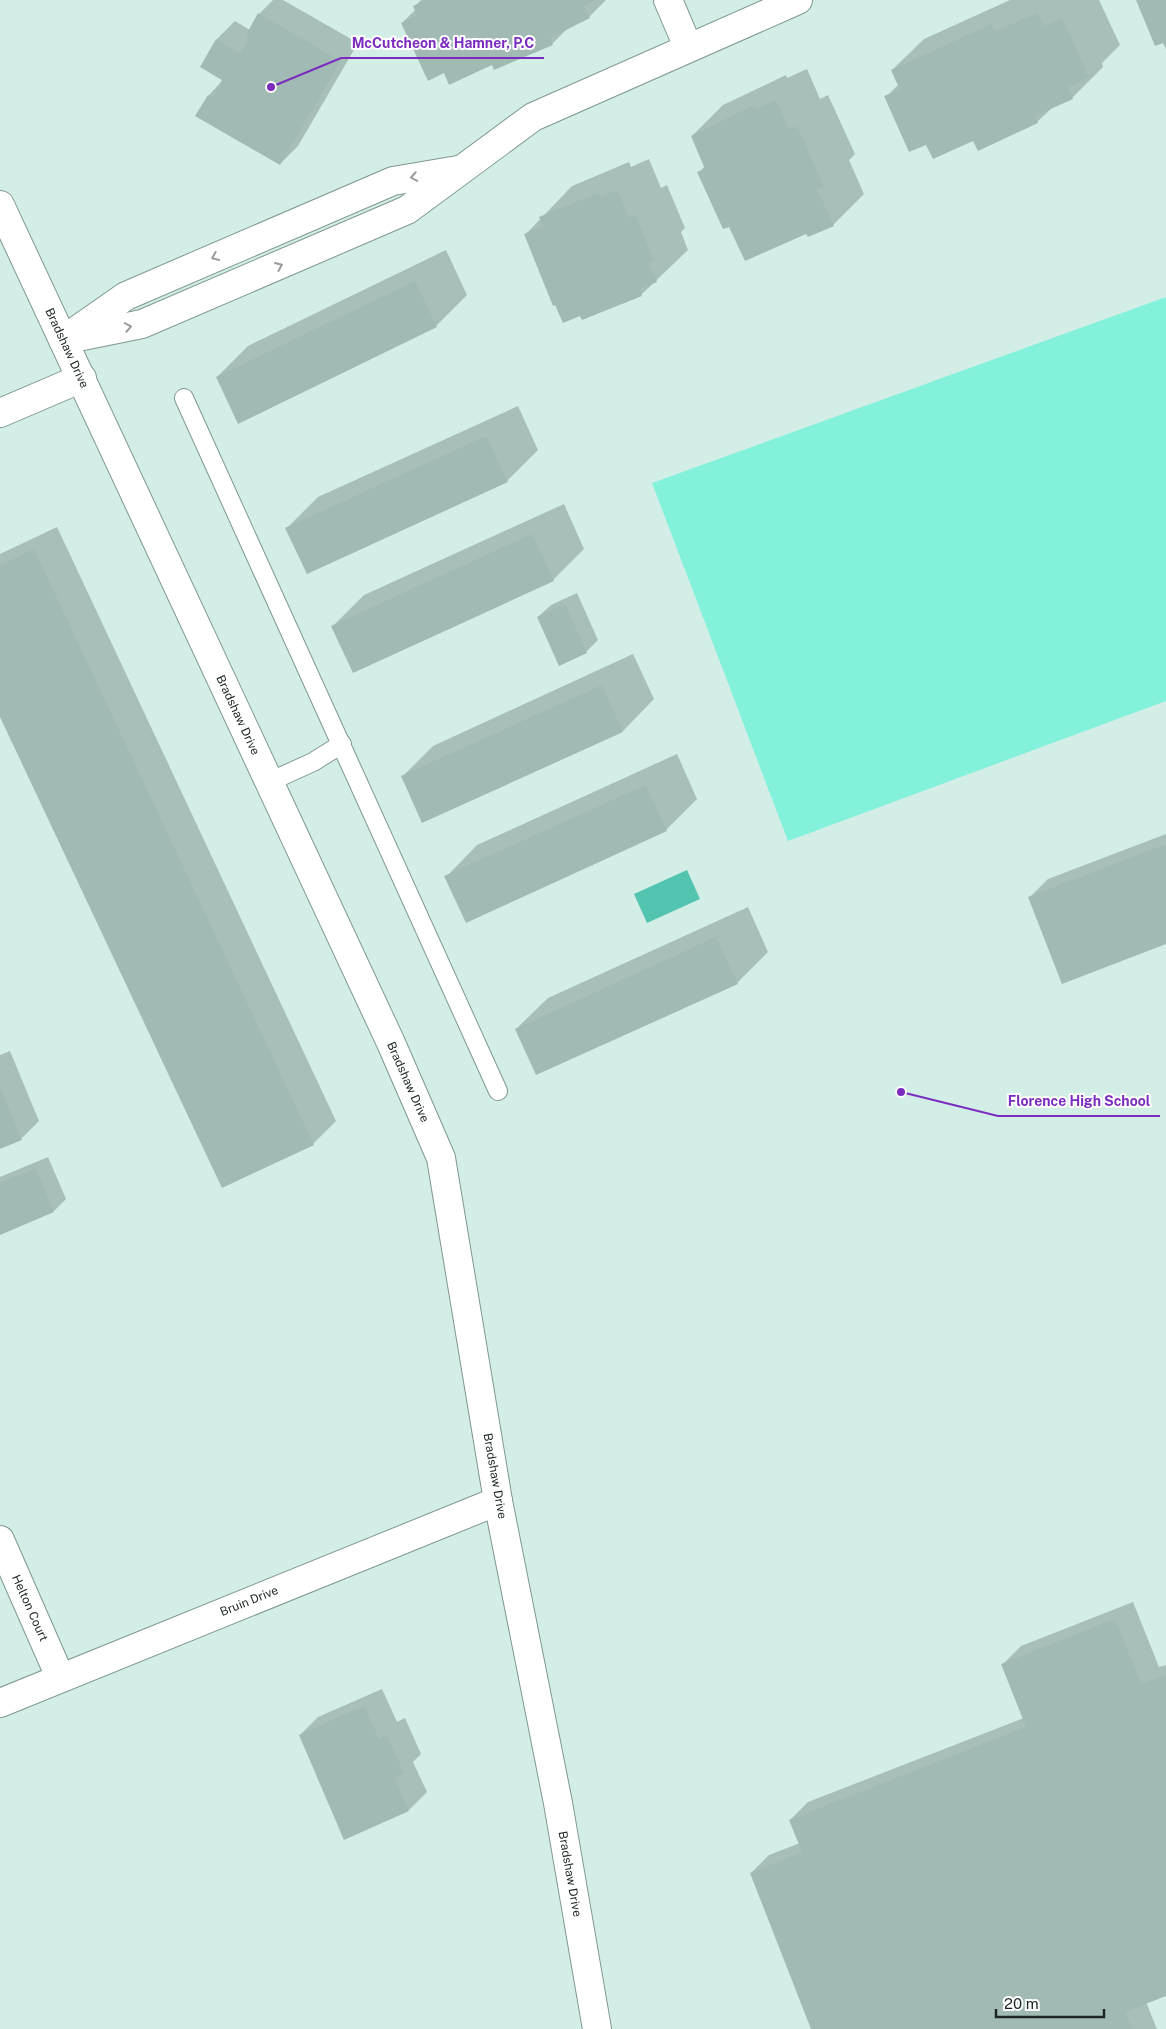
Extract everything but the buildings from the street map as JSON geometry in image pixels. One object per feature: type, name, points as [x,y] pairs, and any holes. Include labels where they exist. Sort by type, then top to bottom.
[{"type":"street","points":[[668,0],[688,47]]},
{"type":"street","points":[[63,340],[126,296],[393,181],[462,169],[533,117],[798,0]]},
{"type":"street","name":"Bradshaw Drive","points":[[0,205],[391,1043],[441,1158],[498,1501],[558,1802],[597,2029]]},
{"type":"street","points":[[0,413],[82,378]]},
{"type":"street","name":"Bruin Drive","points":[[0,1703],[60,1677],[498,1501]]},
{"type":"street","name":"Helton Court","points":[[0,1540],[60,1677]]},
{"type":"lane","points":[[184,398],[498,1091]]},
{"type":"lane","points":[[269,782],[313,762],[342,744]]},
{"type":"shaded area","points":[[1166,297],[1166,701],[788,841],[652,483]]},
{"type":"shaded area","points":[[687,870],[700,899],[647,923],[634,894]]},
{"type":"place","name":"McCutcheon & Hamner, P.C","points":[[271,87]]},
{"type":"place","name":"Florence High School","points":[[901,1092]]}]
